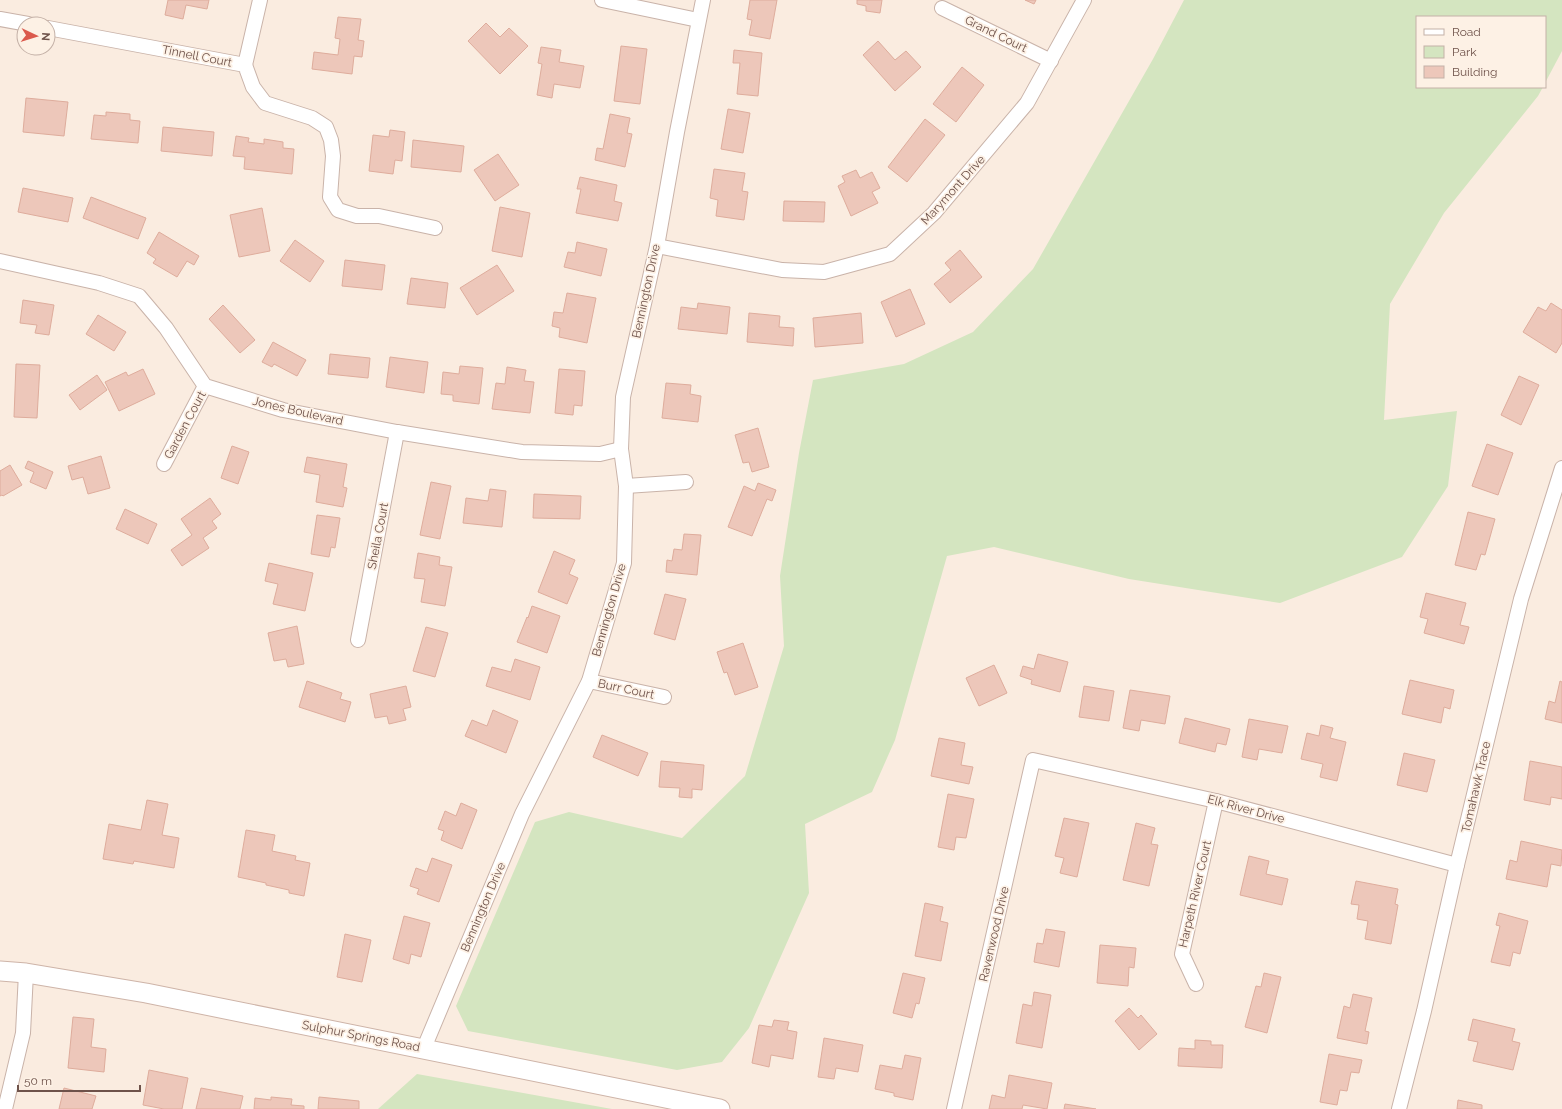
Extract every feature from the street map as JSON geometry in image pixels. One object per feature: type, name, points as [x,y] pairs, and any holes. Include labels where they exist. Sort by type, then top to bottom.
[{"type":"street","points":[[245,65],[260,0]]},
{"type":"street","points":[[602,0],[698,20]]},
{"type":"street","name":"Bennington Drive","points":[[424,1048],[522,814],[589,681],[624,563],[626,486],[621,449],[623,397],[657,246],[677,132],[703,0]]},
{"type":"street","name":"Marymont Drive","points":[[657,246],[782,270],[824,272],[890,254],[934,213],[1028,103],[1084,0]]},
{"type":"street","name":"Grand Court","points":[[942,8],[1050,61]]},
{"type":"street","points":[[0,19],[16,22]]},
{"type":"street","name":"Tinnell Court","points":[[56,30],[245,65],[253,87],[264,103],[279,109],[312,118],[326,127],[332,140],[333,156],[330,196],[338,210],[357,216],[379,216],[434,228]]},
{"type":"street","points":[[0,261],[99,283],[139,296],[166,328],[205,386]]},
{"type":"street","name":"Jones Boulevard","points":[[205,386],[283,410],[397,432],[522,452],[600,454],[621,449]]},
{"type":"street","name":"Garden Court","points":[[164,464],[205,386]]},
{"type":"street","name":"Sheila Court","points":[[358,640],[397,432]]},
{"type":"street","name":"Tomahawk Trace","points":[[1399,1109],[1424,1011],[1520,599],[1562,468]]},
{"type":"street","points":[[626,486],[686,482]]},
{"type":"street","name":"Burr Court","points":[[589,681],[664,697]]},
{"type":"street","name":"Elk River Drive","points":[[1033,760],[1216,801],[1457,865]]},
{"type":"street","name":"Ravenwood Drive","points":[[954,1109],[1033,760]]},
{"type":"street","name":"Harpeth River Court","points":[[1196,984],[1182,954],[1216,801]]},
{"type":"street","name":"Sulphur Springs Road","points":[[0,971],[26,973],[153,994],[720,1109]]},
{"type":"street","points":[[5,1109],[23,1033],[26,973]]},
{"type":"green space","points":[[1184,0],[1562,0],[1562,51],[1546,81],[1546,16],[1416,16],[1416,88],[1542,88],[1538,96],[1444,213],[1390,304],[1384,420],[1457,411],[1448,486],[1402,557],[1280,603],[1129,579],[994,547],[947,556],[895,740],[872,792],[805,824],[809,893],[749,1028],[722,1062],[677,1070],[468,1031],[456,1006],[535,822],[569,812],[682,838],[745,776],[784,646],[780,576],[799,453],[813,380],[904,364],[973,332],[1033,269],[1153,59]]},
{"type":"green space","points":[[417,1074],[612,1109],[378,1109]]},
{"type":"building","points":[[168,0],[209,0],[207,9],[186,5],[183,19],[165,15]]},
{"type":"building","points":[[750,0],[777,0],[770,39],[749,35],[752,20],[747,19]]},
{"type":"building","points":[[857,0],[882,0],[880,13],[866,11],[866,6],[857,4]]},
{"type":"building","points":[[1025,0],[1036,0],[1034,4]]},
{"type":"building","points":[[338,17],[361,19],[358,40],[364,41],[362,57],[354,56],[352,74],[312,69],[314,52],[338,55],[340,39],[335,38]]},
{"type":"building","points":[[486,23],[500,37],[509,28],[528,46],[500,74],[468,41]]},
{"type":"building","points":[[878,41],[895,60],[906,51],[921,67],[895,91],[863,55]]},
{"type":"building","points":[[621,46],[647,49],[640,104],[614,101]]},
{"type":"building","points":[[541,47],[561,50],[559,62],[584,66],[580,88],[554,84],[552,98],[537,95],[542,64],[538,63]]},
{"type":"building","points":[[734,50],[762,53],[758,96],[737,94],[740,63],[733,63]]},
{"type":"building","points":[[962,67],[984,85],[956,122],[933,104]]},
{"type":"building","points":[[26,98],[68,102],[64,136],[23,132]]},
{"type":"building","points":[[728,109],[750,113],[743,153],[721,149]]},
{"type":"building","points":[[106,112],[130,114],[130,120],[140,121],[138,143],[91,139],[94,115],[106,116]]},
{"type":"building","points":[[610,114],[630,118],[627,133],[632,134],[625,167],[595,160],[597,148],[603,149]]},
{"type":"building","points":[[925,119],[945,135],[907,182],[888,167]]},
{"type":"building","points":[[163,127],[214,132],[212,156],[161,151]]},
{"type":"building","points":[[390,130],[405,132],[402,161],[395,160],[393,174],[369,171],[373,135],[389,137]]},
{"type":"building","points":[[236,136],[249,138],[248,142],[264,144],[264,139],[283,142],[283,148],[294,149],[292,174],[244,169],[245,157],[233,156]]},
{"type":"building","points":[[413,140],[464,146],[461,172],[411,167]]},
{"type":"building","points":[[498,154],[519,185],[495,201],[474,170]]},
{"type":"building","points":[[714,169],[745,173],[742,191],[748,192],[744,220],[716,216],[718,200],[710,198]]},
{"type":"building","points":[[856,170],[860,178],[872,172],[880,188],[872,192],[878,203],[851,216],[838,186],[845,182],[842,176]]},
{"type":"building","points":[[580,177],[617,185],[614,201],[622,203],[618,221],[576,213],[581,189],[577,189]]},
{"type":"building","points":[[23,188],[73,198],[68,222],[18,212]]},
{"type":"building","points":[[91,197],[146,218],[138,239],[83,218]]},
{"type":"building","points":[[784,201],[825,202],[824,222],[783,221]]},
{"type":"building","points":[[500,207],[530,213],[522,257],[492,251]]},
{"type":"building","points":[[262,208],[270,251],[239,257],[230,215]]},
{"type":"building","points":[[159,232],[199,256],[194,265],[187,261],[177,277],[153,263],[156,259],[147,253]]},
{"type":"building","points":[[295,240],[324,261],[310,282],[280,261]]},
{"type":"building","points":[[577,242],[607,249],[601,276],[564,267],[568,252],[575,253]]},
{"type":"building","points":[[960,250],[982,277],[950,303],[934,284],[951,270],[945,263]]},
{"type":"building","points":[[345,260],[385,265],[382,290],[342,286]]},
{"type":"building","points":[[497,265],[514,291],[477,315],[460,288]]},
{"type":"building","points":[[411,278],[448,283],[445,308],[407,304]]},
{"type":"building","points":[[910,289],[925,324],[896,337],[881,302]]},
{"type":"building","points":[[567,293],[596,298],[587,343],[559,337],[560,328],[552,326],[554,312],[563,313]]},
{"type":"building","points":[[23,300],[54,305],[49,335],[35,333],[37,325],[20,323]]},
{"type":"building","points":[[698,303],[730,307],[727,334],[678,329],[681,307],[697,309]]},
{"type":"building","points":[[1551,303],[1562,310],[1562,343],[1556,353],[1523,332],[1538,307],[1546,311]]},
{"type":"building","points":[[223,305],[255,340],[240,353],[209,319]]},
{"type":"building","points":[[749,313],[780,316],[779,327],[794,328],[793,346],[747,342]]},
{"type":"building","points":[[861,313],[863,343],[815,347],[813,318]]},
{"type":"building","points":[[98,315],[126,332],[114,351],[86,334]]},
{"type":"building","points":[[273,342],[306,360],[297,376],[274,364],[272,367],[262,362]]},
{"type":"building","points":[[330,354],[370,358],[368,378],[328,374]]},
{"type":"building","points":[[390,357],[428,362],[424,393],[386,387]]},
{"type":"building","points":[[16,364],[40,365],[37,418],[14,417]]},
{"type":"building","points":[[460,366],[483,368],[479,404],[453,401],[453,395],[441,394],[443,372],[459,374]]},
{"type":"building","points":[[507,367],[526,370],[524,381],[534,382],[530,413],[492,409],[496,383],[505,384]]},
{"type":"building","points":[[143,369],[155,394],[119,411],[105,382],[126,372],[128,376]]},
{"type":"building","points":[[559,369],[585,371],[582,406],[574,405],[573,415],[555,413]]},
{"type":"building","points":[[97,375],[107,390],[80,410],[69,395]]},
{"type":"building","points":[[1519,376],[1539,385],[1521,425],[1501,415]]},
{"type":"building","points":[[666,383],[691,385],[690,394],[701,396],[698,422],[662,418]]},
{"type":"building","points":[[758,428],[769,467],[752,472],[749,462],[743,463],[735,435]]},
{"type":"building","points":[[1487,444],[1513,453],[1498,495],[1472,486]]},
{"type":"building","points":[[232,446],[249,452],[238,484],[221,478]]},
{"type":"building","points":[[101,456],[110,488],[88,494],[83,477],[72,480],[68,466]]},
{"type":"building","points":[[307,457],[347,464],[343,487],[347,488],[343,507],[316,502],[320,475],[304,472]]},
{"type":"building","points":[[28,461],[53,472],[46,489],[30,482],[34,472],[25,468]]},
{"type":"building","points":[[10,465],[22,485],[3,496],[0,496],[0,471]]},
{"type":"building","points":[[431,482],[451,486],[440,539],[420,535]]},
{"type":"building","points":[[758,483],[776,490],[772,501],[767,499],[752,536],[728,527],[744,486],[755,491]]},
{"type":"building","points":[[490,489],[506,491],[502,527],[463,523],[466,498],[488,501]]},
{"type":"building","points":[[534,494],[581,496],[580,519],[533,518]]},
{"type":"building","points":[[210,498],[221,514],[212,521],[217,528],[203,538],[209,548],[182,566],[171,550],[192,535],[181,519]]},
{"type":"building","points":[[125,509],[157,524],[148,544],[116,529]]},
{"type":"building","points":[[1468,512],[1495,519],[1485,555],[1481,554],[1476,570],[1455,565]]},
{"type":"building","points":[[317,515],[340,518],[335,548],[331,547],[329,557],[311,554]]},
{"type":"building","points":[[684,534],[701,535],[697,575],[666,572],[667,560],[672,561],[674,549],[682,550]]},
{"type":"building","points":[[554,551],[575,560],[569,574],[578,578],[567,604],[538,592]]},
{"type":"building","points":[[418,553],[440,557],[439,565],[452,567],[445,606],[421,602],[425,579],[414,578]]},
{"type":"building","points":[[269,563],[313,573],[305,611],[273,604],[278,584],[265,581]]},
{"type":"building","points":[[1426,593],[1466,603],[1460,625],[1469,627],[1464,644],[1424,633],[1428,619],[1420,617]]},
{"type":"building","points":[[665,594],[686,599],[675,640],[654,634]]},
{"type":"building","points":[[532,606],[560,616],[547,653],[517,642]]},
{"type":"building","points":[[297,626],[304,664],[288,667],[286,659],[274,661],[268,633]]},
{"type":"building","points":[[426,627],[448,633],[435,677],[413,671]]},
{"type":"building","points":[[743,643],[758,687],[735,695],[727,672],[724,673],[717,652]]},
{"type":"building","points":[[1038,654],[1068,662],[1060,692],[1031,684],[1032,680],[1020,676],[1023,666],[1034,669]]},
{"type":"building","points":[[515,659],[540,667],[530,700],[486,686],[492,667],[511,672]]},
{"type":"building","points":[[994,665],[1007,693],[979,706],[966,678]]},
{"type":"building","points":[[1410,680],[1454,690],[1450,709],[1444,707],[1441,723],[1402,714]]},
{"type":"building","points":[[307,681],[342,693],[340,699],[351,702],[345,722],[299,707]]},
{"type":"building","points":[[1560,681],[1562,682],[1562,723],[1545,719],[1549,701],[1555,703]]},
{"type":"building","points":[[406,686],[411,707],[403,709],[406,720],[389,724],[387,716],[375,718],[370,694]]},
{"type":"building","points":[[1084,686],[1114,691],[1109,721],[1079,717]]},
{"type":"building","points":[[1130,690],[1170,696],[1165,724],[1141,720],[1139,731],[1123,728]]},
{"type":"building","points":[[493,710],[518,721],[506,753],[465,736],[472,720],[487,726]]},
{"type":"building","points":[[1185,718],[1230,729],[1226,745],[1217,743],[1215,752],[1179,743]]},
{"type":"building","points":[[1249,719],[1288,726],[1282,753],[1259,749],[1257,760],[1242,757]]},
{"type":"building","points":[[1321,725],[1333,728],[1330,738],[1346,742],[1337,781],[1320,777],[1323,764],[1301,759],[1307,733],[1319,736]]},
{"type":"building","points":[[602,735],[648,753],[638,776],[593,757]]},
{"type":"building","points":[[939,738],[965,743],[961,765],[973,767],[969,784],[931,776]]},
{"type":"building","points":[[1404,753],[1435,760],[1427,792],[1397,785]]},
{"type":"building","points":[[661,761],[704,765],[702,790],[692,789],[692,798],[679,797],[680,788],[659,787]]},
{"type":"building","points":[[1530,761],[1562,767],[1562,799],[1551,797],[1550,805],[1524,800]]},
{"type":"building","points":[[948,794],[974,799],[966,838],[956,837],[954,850],[938,847]]},
{"type":"building","points":[[147,800],[168,804],[162,835],[179,838],[174,868],[134,861],[133,864],[103,859],[109,824],[141,830]]},
{"type":"building","points":[[461,803],[477,810],[462,849],[441,840],[444,831],[438,829],[445,811],[456,816]]},
{"type":"building","points":[[1064,818],[1089,823],[1077,877],[1060,873],[1064,858],[1055,856]]},
{"type":"building","points":[[1136,823],[1155,828],[1151,844],[1158,845],[1149,886],[1123,880]]},
{"type":"building","points":[[246,830],[275,835],[272,851],[296,856],[295,860],[310,863],[304,896],[289,893],[289,890],[266,885],[266,883],[238,877]]},
{"type":"building","points":[[1521,841],[1562,850],[1561,866],[1551,864],[1547,887],[1506,879],[1510,860],[1517,862]]},
{"type":"building","points":[[1249,856],[1269,861],[1266,874],[1288,879],[1282,905],[1240,895]]},
{"type":"building","points":[[432,858],[452,865],[439,902],[417,894],[419,889],[410,886],[416,868],[427,872]]},
{"type":"building","points":[[1356,881],[1398,889],[1395,904],[1398,905],[1391,944],[1365,939],[1368,921],[1357,919],[1359,905],[1351,904]]},
{"type":"building","points":[[925,903],[943,907],[940,921],[948,923],[941,961],[915,956]]},
{"type":"building","points":[[1499,913],[1528,921],[1520,954],[1513,952],[1510,966],[1491,962],[1500,926],[1496,925]]},
{"type":"building","points":[[404,916],[430,923],[421,957],[411,954],[409,964],[393,959]]},
{"type":"building","points":[[1046,929],[1065,932],[1059,967],[1034,962],[1037,943],[1043,944]]},
{"type":"building","points":[[345,934],[371,940],[362,982],[337,977]]},
{"type":"building","points":[[1100,945],[1136,948],[1134,968],[1129,967],[1128,986],[1097,983]]},
{"type":"building","points":[[903,973],[925,978],[919,1004],[916,1003],[912,1018],[893,1013]]},
{"type":"building","points":[[1264,973],[1281,977],[1267,1033],[1245,1027],[1256,986],[1261,987]]},
{"type":"building","points":[[1034,992],[1051,995],[1042,1048],[1016,1043],[1023,1004],[1032,1006]]},
{"type":"building","points":[[1353,994],[1372,998],[1365,1031],[1369,1032],[1367,1044],[1337,1038],[1344,1006],[1350,1008]]},
{"type":"building","points":[[1129,1008],[1138,1018],[1141,1015],[1157,1034],[1139,1050],[1115,1021]]},
{"type":"building","points":[[73,1017],[94,1019],[91,1047],[106,1049],[104,1072],[68,1068]]},
{"type":"building","points":[[1473,1019],[1515,1029],[1512,1041],[1520,1043],[1513,1070],[1473,1061],[1478,1042],[1468,1040]]},
{"type":"building","points":[[774,1020],[789,1022],[787,1030],[797,1032],[793,1059],[771,1055],[769,1067],[752,1063],[759,1025],[772,1027]]},
{"type":"building","points":[[824,1038],[863,1045],[858,1072],[836,1068],[834,1079],[818,1077]]},
{"type":"building","points":[[1195,1040],[1211,1041],[1211,1045],[1223,1045],[1222,1068],[1178,1066],[1179,1048],[1195,1049]]},
{"type":"building","points":[[1329,1054],[1362,1060],[1359,1073],[1351,1072],[1347,1091],[1340,1090],[1337,1105],[1320,1102]]},
{"type":"building","points":[[905,1055],[921,1058],[913,1100],[894,1096],[894,1093],[875,1089],[880,1065],[902,1069]]},
{"type":"building","points":[[149,1070],[188,1078],[182,1109],[164,1109],[143,1105]]},
{"type":"building","points":[[1009,1075],[1052,1083],[1047,1109],[1023,1105],[1022,1109],[989,1109],[992,1095],[1005,1098]]},
{"type":"building","points":[[64,1088],[96,1096],[92,1109],[59,1109]]},
{"type":"building","points":[[201,1088],[243,1096],[240,1109],[196,1109]]},
{"type":"building","points":[[271,1097],[292,1099],[291,1105],[304,1106],[304,1109],[254,1109],[255,1098],[271,1100]]},
{"type":"building","points":[[319,1097],[359,1101],[359,1109],[318,1109]]},
{"type":"building","points":[[1458,1100],[1482,1105],[1482,1109],[1457,1109]]},
{"type":"building","points":[[1065,1104],[1096,1109],[1064,1109]]}]
